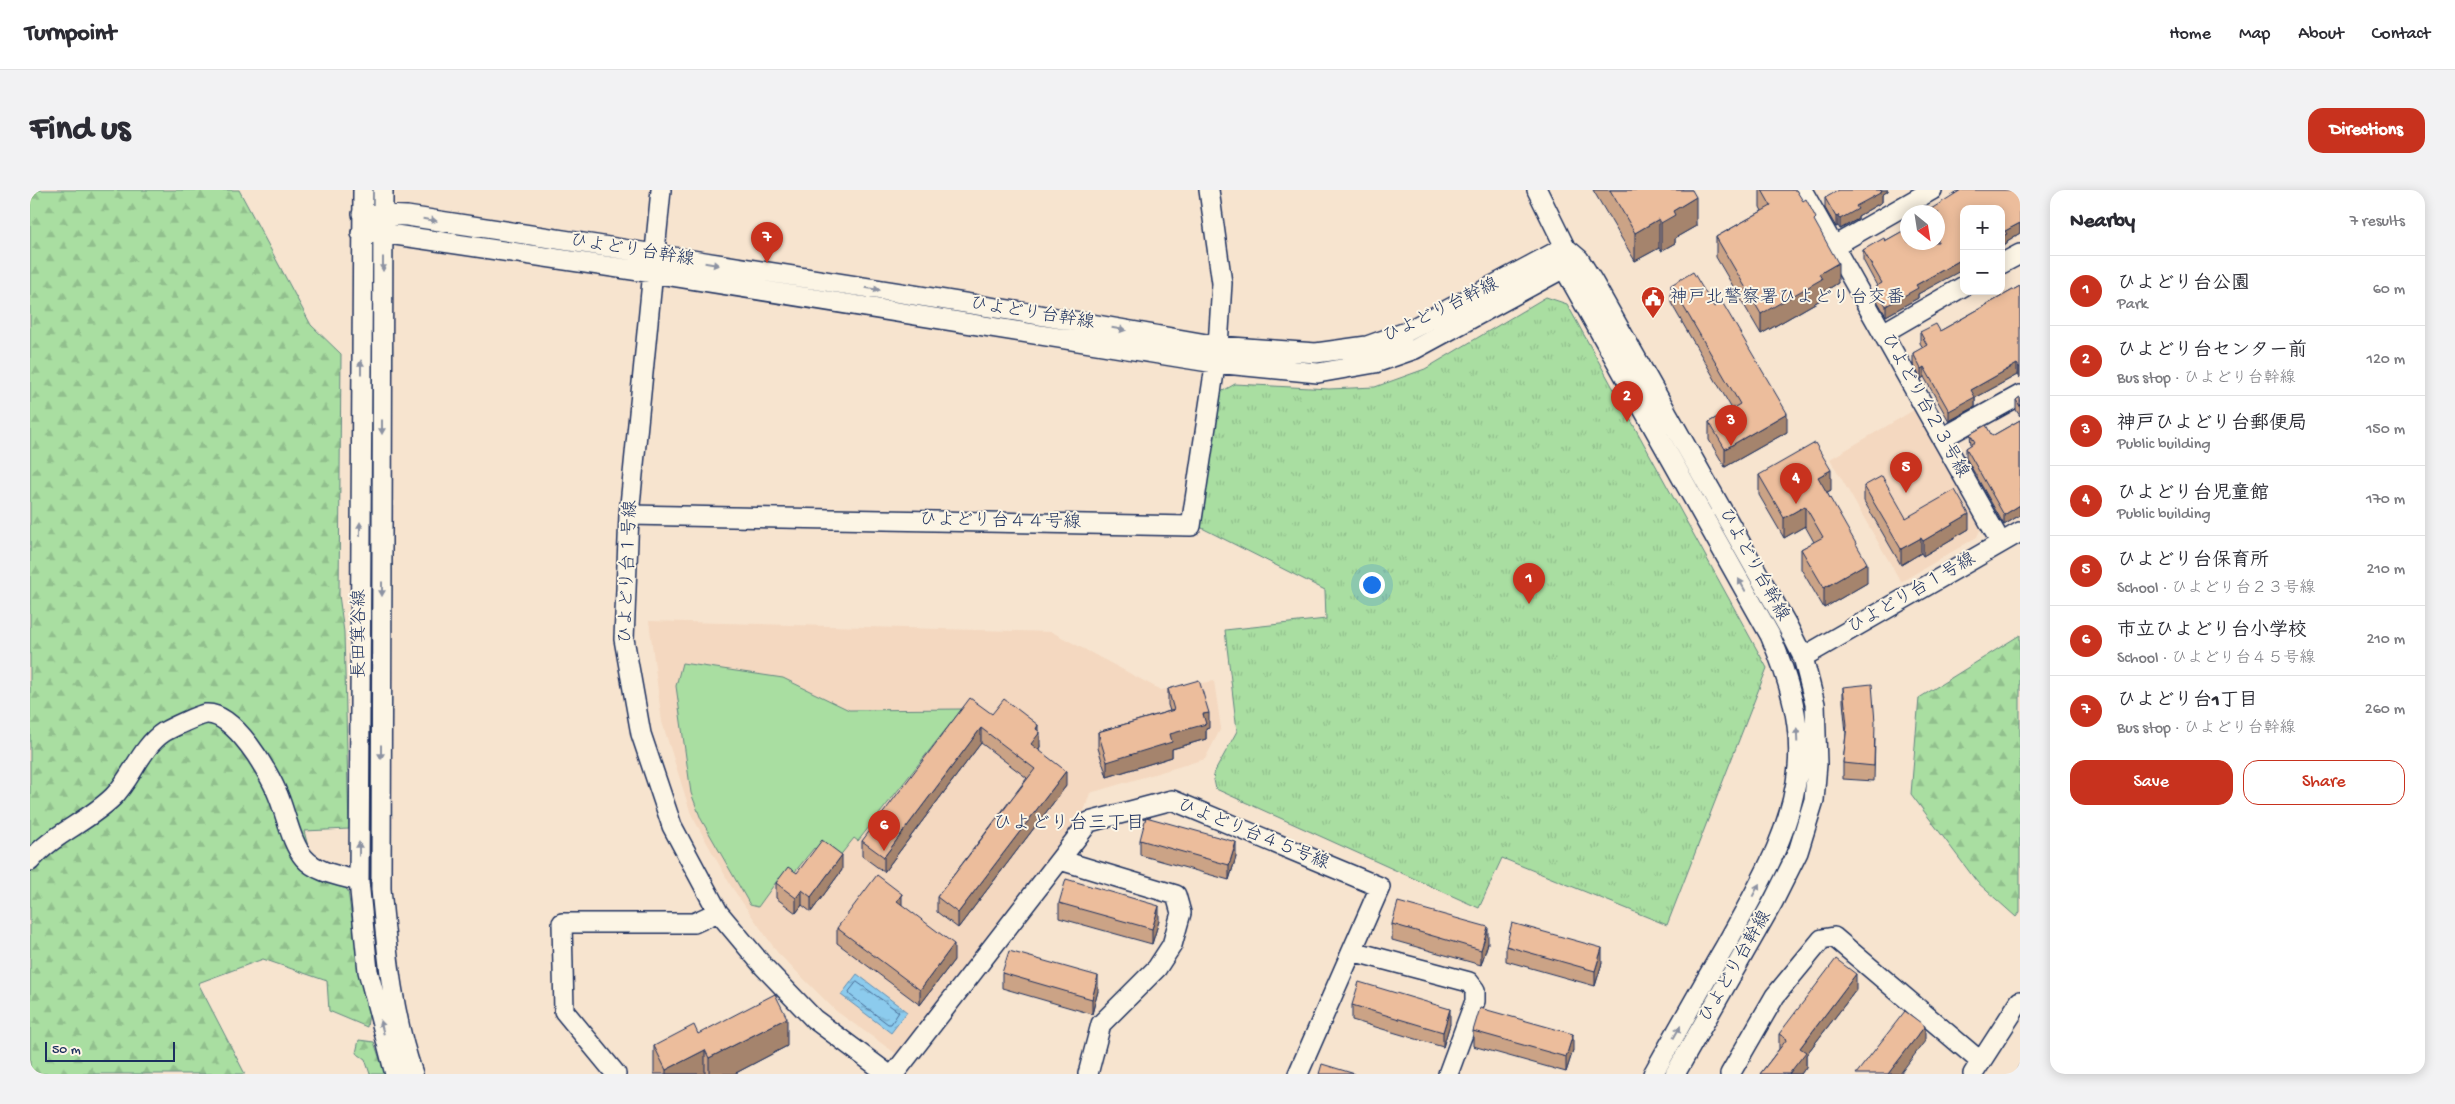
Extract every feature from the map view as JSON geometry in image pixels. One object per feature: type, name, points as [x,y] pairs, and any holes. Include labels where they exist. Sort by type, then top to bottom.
[{"type":"street","name":"長田箕谷線","points":[[363,190],[359,881],[368,971],[395,1074]]},
{"type":"street","name":"長田箕谷線","points":[[383,190],[381,889],[389,970],[401,1039],[413,1074]]},
{"type":"street","name":"ひよどり台１号線","points":[[661,190],[628,515],[624,640],[641,734],[672,826],[718,912],[764,967],[814,1019],[888,1074]]},
{"type":"street","points":[[1209,190],[1222,283],[1217,355]]},
{"type":"street","points":[[1537,190],[1569,258]]},
{"type":"street","points":[[1834,246],[1932,190]]},
{"type":"street","name":"ひよどり台２３号線","points":[[1808,192],[1834,246],[2001,543]]},
{"type":"street","name":"ひよどり台幹線","points":[[362,214],[382,224]]},
{"type":"street","name":"ひよどり台幹線","points":[[362,233],[407,216],[654,264],[1018,311],[1217,355],[1316,353],[1367,346],[1406,332],[1569,258]]},
{"type":"street","points":[[2005,262],[2020,254]]},
{"type":"street","name":"ひよどり台幹線","points":[[1569,258],[1803,657],[1815,704],[1817,764],[1814,800],[1798,852],[1773,902],[1675,1074]]},
{"type":"street","name":"ひよどり台幹線","points":[[1569,258],[1770,635],[1783,665],[1795,708],[1798,766],[1794,795],[1780,844],[1653,1074]]},
{"type":"street","points":[[1883,333],[1960,288]]},
{"type":"street","name":"ひよどり台４４号線","points":[[628,515],[1191,526],[1217,355]]},
{"type":"street","points":[[1942,438],[2020,395]]},
{"type":"street","name":"ひよどり台１号線","points":[[1803,657],[2020,532]]},
{"type":"street","points":[[30,861],[44,845],[98,812],[116,794],[142,756],[163,732],[205,714],[222,718],[251,746],[278,794],[287,823],[303,857],[311,864],[334,875],[344,875],[359,881]]},
{"type":"street","name":"ひよどり台４５号線","points":[[894,1074],[1089,822],[1172,800],[1380,887],[1298,1074]]},
{"type":"street","points":[[1060,860],[1176,895],[1181,913],[1172,944],[1157,968],[1101,1024],[1088,1074]]},
{"type":"street","points":[[616,1074],[564,1011],[562,923],[694,923],[718,912]]},
{"type":"street","points":[[1730,1074],[1775,996],[1822,939],[1834,937],[1977,1068],[2020,1000]]},
{"type":"street","points":[[1352,951],[1469,982],[1475,990],[1476,1001],[1448,1074]]},
{"type":"shaded area","points":[[1914,410],[1982,526],[1977,537],[1901,582],[1830,459]]},
{"type":"shaded area","points":[[649,621],[1052,632],[1161,690],[1214,681],[1221,728],[1205,759],[1090,793],[1082,817],[898,1055],[836,1011],[777,952],[731,886],[691,814],[662,722]]},
{"type":"green space","points":[[30,190],[239,190],[311,325],[341,354],[339,595],[344,632],[349,829],[304,831],[310,854],[348,891],[358,960],[370,1006],[367,1027],[329,1011],[327,981],[263,959],[198,983],[245,1074],[30,1074]]},
{"type":"green space","points":[[1546,297],[1567,304],[1767,668],[1667,925],[1502,858],[1479,908],[1216,789],[1213,775],[1237,731],[1225,630],[1326,619],[1325,590],[1200,527],[1221,392],[1235,384],[1329,389],[1375,387],[1425,369]]},
{"type":"green space","points":[[2020,635],[2020,912],[2016,917],[1977,882],[1911,794],[1919,698]]},
{"type":"green space","points":[[682,663],[783,678],[849,710],[962,709],[858,841],[854,838],[835,862],[814,848],[786,883],[779,878],[758,907],[750,905],[701,819],[691,793],[676,686]]},
{"type":"green space","points":[[359,1040],[374,1042],[385,1074],[370,1074],[365,1059],[356,1053]]},
{"type":"water","points":[[857,974],[907,1012],[891,1033],[841,995]]},
{"type":"building","points":[[1610,190],[1692,190],[1696,197],[1673,211],[1675,215],[1661,223],[1659,219],[1635,233]]},
{"type":"building","points":[[1762,190],[1796,190],[1803,201],[1806,199],[1816,218],[1814,220],[1838,263],[1819,274],[1822,279],[1761,314],[1716,237],[1771,206]]},
{"type":"building","points":[[1839,190],[1880,190],[1882,192],[1856,206],[1858,209],[1840,219],[1838,215],[1836,217],[1825,198]]},
{"type":"building","points":[[1961,190],[2020,190],[2020,223],[2005,231],[2005,205],[1960,205],[1960,260],[1916,285],[1918,288],[1886,306],[1875,287],[1882,283],[1863,250],[1884,238],[1885,241],[1900,233],[1900,250],[1945,250],[1945,205],[1937,205]]},
{"type":"building","points":[[1693,272],[1714,307],[1722,302],[1787,413],[1725,449],[1709,422],[1740,404],[1671,285]]},
{"type":"building","points":[[2020,286],[2020,367],[2017,364],[1971,390],[1975,397],[1949,411],[1924,367],[1921,369],[1913,353],[1927,345],[1920,332],[1936,324],[1940,331]]},
{"type":"building","points":[[2020,397],[2020,406],[2016,400]]},
{"type":"building","points":[[2020,420],[2020,505],[2004,515],[1966,448],[1975,442],[1970,434],[1986,425],[1992,436]]},
{"type":"building","points":[[1815,443],[1831,470],[1818,477],[1867,563],[1824,588],[1801,549],[1823,537],[1805,506],[1784,518],[1759,475]]},
{"type":"building","points":[[1882,476],[1906,518],[1955,490],[1969,514],[1923,541],[1921,538],[1901,549],[1864,486]]},
{"type":"building","points":[[1199,680],[1209,713],[1203,714],[1206,724],[1170,734],[1172,742],[1107,762],[1098,732],[1174,710],[1168,689]]},
{"type":"building","points":[[1872,684],[1875,722],[1874,766],[1843,763],[1847,725],[1843,687]]},
{"type":"building","points":[[970,698],[992,714],[1004,699],[1038,725],[1036,729],[1040,732],[1031,744],[1066,771],[958,913],[937,897],[1035,769],[981,728],[884,857],[862,841]]},
{"type":"building","points":[[1146,817],[1236,842],[1229,865],[1140,840]]},
{"type":"building","points":[[822,840],[842,855],[811,897],[802,890],[796,898],[776,883],[788,867],[797,873]]},
{"type":"building","points":[[877,875],[902,894],[897,901],[954,944],[920,990],[837,928]]},
{"type":"building","points":[[1066,879],[1159,906],[1152,929],[1059,903]]},
{"type":"building","points":[[1398,902],[1488,927],[1481,950],[1392,924]]},
{"type":"building","points":[[1512,923],[1602,948],[1595,971],[1506,946]]},
{"type":"building","points":[[1009,951],[1098,976],[1092,999],[1002,973]]},
{"type":"building","points":[[1836,959],[1856,974],[1800,1048],[1806,1052],[1789,1074],[1760,1074],[1787,1039],[1779,1034]]},
{"type":"building","points":[[1359,982],[1450,1009],[1443,1032],[1352,1005]]},
{"type":"building","points":[[775,994],[787,1018],[709,1058],[705,1050],[666,1070],[654,1046],[694,1025],[698,1034]]},
{"type":"building","points":[[1480,1008],[1573,1034],[1566,1057],[1473,1031]]},
{"type":"building","points":[[1905,1011],[1925,1026],[1888,1074],[1856,1074]]},
{"type":"building","points":[[1322,1064],[1355,1074],[1319,1074]]},
{"type":"building","points":[[2020,1064],[2020,1074],[2015,1074]]},
{"type":"place","name":"ひよどり台1丁目","points":[[767,263]]},
{"type":"place","name":"神戸北警察署ひよどり台交番","points":[[1653,319]]},
{"type":"place","name":"ひよどり台センター前","points":[[1627,422]]},
{"type":"place","name":"神戸ひよどり台郵便局","points":[[1731,446]]},
{"type":"place","name":"ひよどり台保育所","points":[[1906,493]]},
{"type":"place","name":"ひよどり台児童館","points":[[1796,504]]},
{"type":"place","name":"ひよどり台公園","points":[[1529,604]]},
{"type":"place","name":"市立ひよどり台小学校","points":[[884,851]]},
{"type":"district","name":"ひよどり台三丁目","points":[[1069,824]]}]
